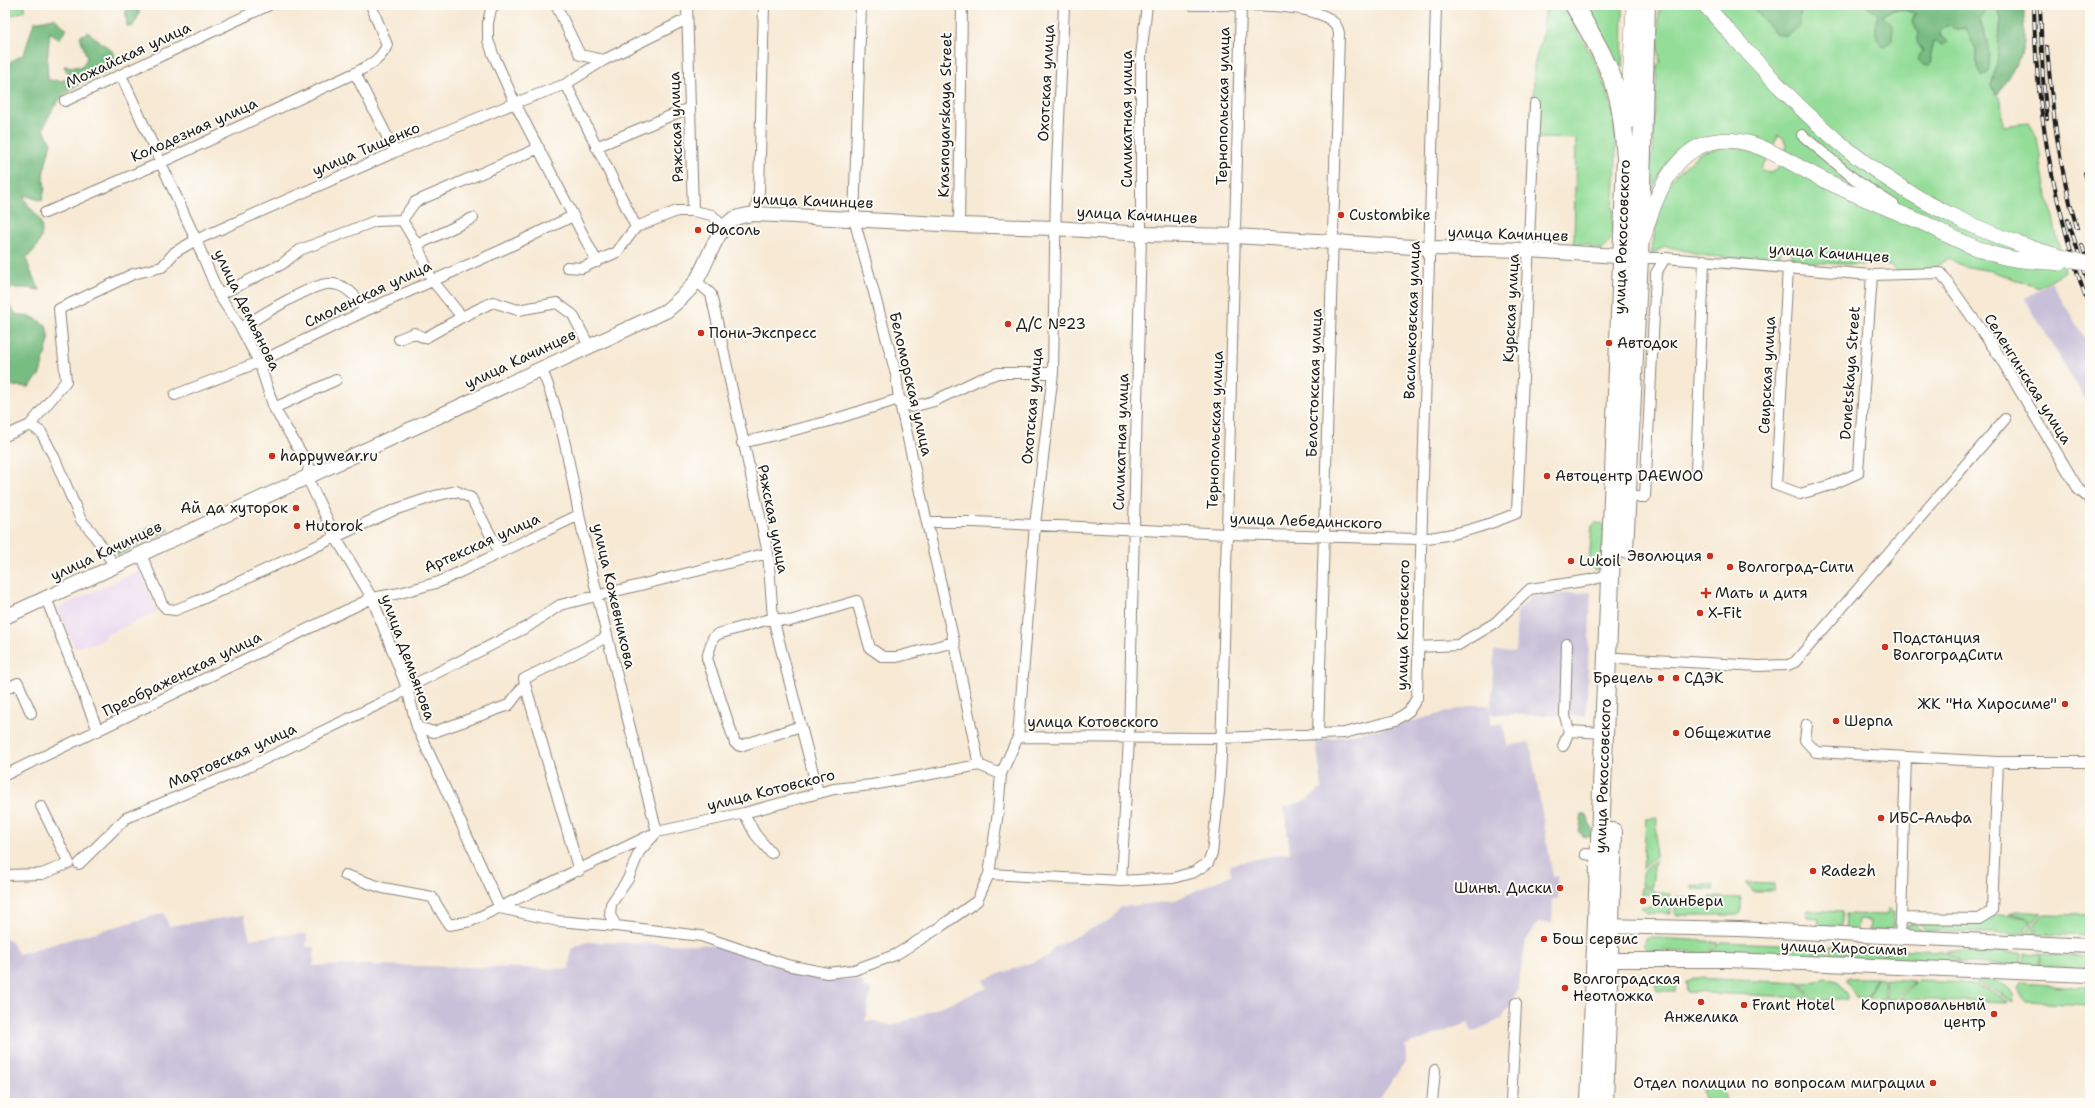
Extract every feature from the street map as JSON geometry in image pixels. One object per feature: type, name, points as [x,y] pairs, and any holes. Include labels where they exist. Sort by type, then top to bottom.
[{"type":"highway","name":"улица Рокоссовского","points":[[1574,5],[1599,48],[1613,80],[1622,119],[1626,157],[1630,257],[1626,496],[1603,926],[1604,1103]]},
{"type":"highway","name":"улица Рокоссовского","points":[[1603,926],[1592,855],[1604,733],[1611,574],[1646,5]]},
{"type":"highway","name":"улица Рокоссовского","points":[[1590,1103],[1602,960]]},
{"type":"main road","points":[[1626,157],[1634,5]]},
{"type":"main road","points":[[1705,5],[1815,121],[1840,144],[1874,170],[1935,207],[1977,228],[2022,245],[2090,265]]},
{"type":"main road","points":[[1630,257],[1648,223],[1659,191],[1672,169],[1687,154],[1709,143],[1734,141],[1751,144],[1827,181],[1926,224],[1969,245],[1993,254],[2017,259],[2090,265]]},
{"type":"main road","name":"улица Качинцев","points":[[5,617],[666,311],[682,299],[696,281],[724,228],[732,220],[743,216],[755,214],[959,225],[1055,228],[1142,234],[1236,236],[1429,248],[1529,250],[1630,257]]},
{"type":"main road","name":"улица Хиросимы","points":[[1603,926],[1739,929],[2090,946]]},
{"type":"main road","name":"улица Хиросимы","points":[[1602,960],[1728,960],[2090,976]]},
{"type":"street","name":"Можайская улица","points":[[65,101],[269,5]]},
{"type":"street","name":"Колодезная улица","points":[[45,213],[160,163],[355,73],[383,55],[387,45],[371,5]]},
{"type":"street","points":[[495,5],[491,9],[488,23],[488,40],[515,103],[597,262]]},
{"type":"street","points":[[556,5],[580,55],[604,60]]},
{"type":"street","name":"Ряжская улица","points":[[687,5],[693,211]]},
{"type":"street","points":[[755,214],[759,191],[764,5]]},
{"type":"street","name":"Беломорская улица","points":[[861,5],[854,219],[896,374],[899,399],[954,642],[979,765]]},
{"type":"street","name":"Krasnoyarskaya Street","points":[[959,225],[962,5]]},
{"type":"street","name":"Охотская улица","points":[[1018,737],[1035,525],[1052,373],[1055,228],[1064,5]]},
{"type":"street","name":"Силикатная улица","points":[[1121,881],[1129,738],[1133,530],[1142,234],[1141,56],[1147,5]]},
{"type":"street","points":[[1192,5],[1241,6]]},
{"type":"street","name":"Васильковская улица","points":[[1420,539],[1436,5]]},
{"type":"street","name":"Белостокская улица","points":[[1241,6],[1305,9],[1330,19],[1334,22],[1339,32],[1334,242],[1318,735]]},
{"type":"street","name":"Тернопольская улица","points":[[1121,881],[1173,878],[1194,872],[1208,863],[1212,853],[1219,792],[1236,236],[1241,6]]},
{"type":"street","name":"улица Тищенко","points":[[30,425],[66,381],[59,309],[133,274],[162,267],[175,252],[196,240],[395,152],[566,84],[604,60],[687,19]]},
{"type":"street","points":[[355,73],[395,152]]},
{"type":"street","name":"улица Демьянова","points":[[121,75],[196,240],[219,295],[241,328],[259,362],[274,408],[309,466],[307,477],[336,538],[372,598],[407,688],[418,727],[500,908]]},
{"type":"street","points":[[566,84],[636,227]]},
{"type":"street","name":"Курская улица","points":[[1517,513],[1535,104]]},
{"type":"street","points":[[596,147],[689,108]]},
{"type":"street","points":[[1802,135],[1857,181],[1926,224]]},
{"type":"street","points":[[402,220],[415,202],[539,148]]},
{"type":"street","points":[[567,266],[582,268],[617,252],[636,227],[677,211],[693,211],[712,215],[724,228]]},
{"type":"street","name":"Смоленская улица","points":[[175,395],[259,362],[365,311],[504,249],[573,216]]},
{"type":"street","points":[[417,245],[473,218]]},
{"type":"street","points":[[402,220],[417,245],[432,280],[462,317]]},
{"type":"street","points":[[219,295],[282,264],[300,250],[375,221],[402,220]]},
{"type":"street","name":"улица Качинцев","points":[[1630,257],[1704,260],[1872,275],[1941,273]]},
{"type":"street","points":[[1626,496],[1645,498],[1656,273],[1665,258]]},
{"type":"street","points":[[1696,472],[1704,260]]},
{"type":"street","name":"Свирская улица","points":[[1788,267],[1776,485],[1800,494],[1831,485],[1858,473]]},
{"type":"street","name":"Селенгинская улица","points":[[1941,273],[1998,354],[2079,490],[2090,499]]},
{"type":"street","name":"Donetskaya Street","points":[[1858,473],[1872,275]]},
{"type":"street","name":"Ряжская улица","points":[[696,281],[711,294],[742,443],[768,553],[773,618],[818,792]]},
{"type":"street","points":[[241,328],[292,299],[326,284],[336,285],[350,291],[360,300],[365,311]]},
{"type":"street","points":[[399,339],[414,333],[425,338],[462,317],[493,302],[518,310],[557,303],[573,315],[589,346]]},
{"type":"street","name":"улица Кожевникова","points":[[541,368],[556,405],[567,448],[579,515],[607,637],[657,832]]},
{"type":"street","points":[[742,443],[826,422],[899,399],[912,407],[934,401],[978,380],[998,373],[1052,373]]},
{"type":"street","points":[[274,408],[336,380]]},
{"type":"street","points":[[1618,658],[1759,666],[1788,665],[1795,662],[2005,419]]},
{"type":"street","points":[[5,436],[30,425],[41,432],[54,457],[81,520],[92,532],[115,566]]},
{"type":"street","points":[[141,554],[162,604],[167,609],[175,610],[336,538],[394,510],[435,496],[456,491],[471,498],[500,553]]},
{"type":"street","name":"улица Котовского","points":[[1001,774],[1018,737],[1220,738],[1318,735],[1344,733],[1396,720],[1409,711],[1417,698],[1420,539],[1447,536],[1480,528],[1517,513]]},
{"type":"street","name":"Артекская улица","points":[[372,598],[400,594],[439,582],[579,515]]},
{"type":"street","name":"улица Лебединского","points":[[927,522],[1035,525],[1227,534],[1420,539]]},
{"type":"street","name":"Мартовская улица","points":[[79,864],[126,818],[290,748],[396,696],[407,688],[527,627],[560,605],[597,594],[768,553]]},
{"type":"street","points":[[1418,646],[1458,645],[1495,624],[1530,589],[1590,580],[1611,574]]},
{"type":"street","points":[[46,598],[98,731]]},
{"type":"street","name":"Преображенская улица","points":[[5,775],[372,598]]},
{"type":"street","points":[[801,726],[740,746],[735,743],[707,658],[713,638],[718,634],[773,618],[790,621],[857,601],[870,648],[883,657],[897,657],[954,642]]},
{"type":"street","points":[[579,871],[524,679],[607,637]]},
{"type":"street","points":[[1563,746],[1570,731],[1565,716],[1567,644]]},
{"type":"street","points":[[5,689],[18,683],[31,713]]},
{"type":"street","points":[[418,727],[434,732],[509,705],[525,684]]},
{"type":"street","points":[[1807,724],[1805,740],[1816,752],[1998,762],[2090,762]]},
{"type":"street","points":[[1570,731],[1604,733]]},
{"type":"street","points":[[1900,937],[1906,757]]},
{"type":"street","points":[[1901,918],[1979,919],[1992,911],[1998,762]]},
{"type":"street","points":[[500,908],[558,921],[701,936],[787,965],[828,973],[854,970],[895,955],[937,929],[977,901],[989,874],[998,812],[1001,774],[979,765]]},
{"type":"street","name":"улица Котовского","points":[[346,876],[383,888],[432,897],[449,924],[471,921],[579,871],[657,832],[744,813],[818,792],[872,785],[979,765]]},
{"type":"street","points":[[5,875],[42,874],[69,863],[41,806]]},
{"type":"street","points":[[744,813],[755,834],[771,853]]},
{"type":"street","points":[[616,926],[610,915],[610,904],[628,879],[640,852],[657,832]]},
{"type":"street","points":[[989,874],[1121,881]]},
{"type":"street","points":[[1511,1103],[1516,1003]]},
{"type":"street","points":[[1432,1103],[1435,1070]]},
{"type":"shaded area","points":[[2051,282],[2090,347],[2090,407],[2025,299]]},
{"type":"shaded area","points":[[140,570],[157,612],[105,635],[106,638],[86,646],[85,644],[75,648],[58,608]]},
{"type":"shaded area","points":[[1591,592],[1586,716],[1491,714],[1494,651],[1515,652],[1517,612],[1532,596]]},
{"type":"shaded area","points":[[1473,705],[1490,705],[1491,725],[1503,723],[1507,746],[1530,742],[1553,877],[1557,876],[1558,899],[1553,899],[1552,923],[1538,923],[1526,940],[1518,987],[1511,1005],[1501,1019],[1472,1032],[1468,1023],[1405,1046],[1406,1060],[1377,1103],[5,1103],[5,938],[10,940],[18,954],[164,913],[169,926],[244,915],[250,939],[307,934],[306,947],[315,947],[313,966],[369,965],[569,969],[571,949],[587,942],[717,945],[820,976],[864,982],[863,988],[871,990],[865,1021],[875,1021],[893,1026],[987,988],[983,980],[1047,957],[1053,948],[1113,918],[1121,907],[1173,901],[1231,875],[1230,865],[1290,852],[1284,807],[1306,801],[1322,788],[1316,741],[1395,726]]},
{"type":"green space","points":[[5,5],[25,5],[24,11],[5,18]]},
{"type":"green space","points":[[125,5],[141,5],[137,19],[132,27],[127,26]]},
{"type":"green space","points":[[1546,5],[1563,5],[1594,61],[1607,91],[1611,106],[1616,149],[1615,177],[1611,239],[1604,249],[1591,249],[1589,244],[1574,244],[1576,139],[1533,138],[1534,65],[1542,37]]},
{"type":"green space","points":[[1582,5],[1603,5],[1607,8],[1610,5],[1623,5],[1622,67],[1618,66]]},
{"type":"green space","points":[[1659,5],[1751,5],[1775,33],[1800,26],[1800,13],[1803,5],[1866,5],[1882,16],[1894,10],[1906,11],[1915,13],[1912,23],[1919,33],[1920,47],[1930,54],[1933,42],[1948,41],[1940,36],[1940,30],[1948,25],[1956,29],[1966,28],[1976,50],[1976,62],[1987,41],[1980,20],[1985,10],[1995,7],[1999,11],[2001,18],[1997,64],[1991,87],[2001,100],[2003,126],[2028,123],[2037,138],[2045,187],[2051,208],[2064,272],[2039,288],[1991,271],[1963,266],[1948,258],[1935,268],[1903,275],[1890,266],[1800,262],[1793,258],[1789,245],[1784,246],[1779,257],[1774,260],[1707,256],[1665,246],[1651,255],[1659,207],[1670,180],[1701,152],[1728,146],[1751,150],[1767,159],[1760,169],[1770,173],[1778,169],[1787,147],[1784,139],[1778,135],[1773,146],[1744,136],[1723,137],[1693,143],[1684,147],[1670,159],[1655,184],[1648,202],[1650,156],[1653,153],[1657,66],[1660,62],[1658,49]]},
{"type":"green space","points":[[1751,5],[1803,5],[1800,13],[1800,26],[1786,36],[1775,33]]},
{"type":"green space","points":[[1866,5],[2024,5],[2024,43],[2020,57],[1998,94],[1991,86],[1997,64],[2001,18],[1999,11],[1995,7],[1985,10],[1980,20],[1988,46],[1989,59],[1988,73],[1982,77],[1976,62],[1976,50],[1966,28],[1956,29],[1948,25],[1940,30],[1940,36],[1948,41],[1944,45],[1933,42],[1930,54],[1932,61],[1929,65],[1923,65],[1918,60],[1923,51],[1917,42],[1919,33],[1912,23],[1915,13],[1898,9],[1890,11],[1882,16],[1893,26],[1892,40],[1885,47],[1881,45],[1877,37],[1876,22],[1878,14]]},
{"type":"green space","points":[[54,18],[67,29],[59,39],[50,32],[47,61],[48,80],[61,81],[70,77],[64,66],[82,67],[87,58],[80,36],[88,32],[112,51],[116,60],[103,74],[78,85],[64,95],[59,100],[47,120],[43,129],[51,142],[43,175],[45,188],[42,201],[24,195],[27,203],[40,220],[42,232],[41,238],[35,249],[26,258],[32,275],[40,290],[11,288],[5,299],[5,69],[10,62],[24,54],[34,22]]},
{"type":"green space","points":[[5,299],[16,314],[34,318],[46,325],[49,340],[40,374],[29,387],[13,386],[5,379]]},
{"type":"green space","points":[[157,523],[170,530],[118,555],[114,545]]},
{"type":"green space","points":[[1596,523],[1603,524],[1604,528],[1602,566],[1596,570],[1593,569],[1589,563],[1592,526]]},
{"type":"green space","points":[[1582,815],[1586,815],[1588,818],[1593,837],[1584,837],[1579,832]]},
{"type":"green space","points":[[1657,818],[1655,856],[1643,869],[1646,819]]},
{"type":"green space","points":[[1655,860],[1652,886],[1641,885],[1642,874]]},
{"type":"green space","points":[[1746,883],[1774,884],[1774,891],[1753,891]]},
{"type":"green space","points":[[1692,885],[1713,885],[1713,890],[1692,889]]},
{"type":"green space","points":[[1641,887],[1652,888],[1652,891],[1670,893],[1671,914],[1647,913],[1641,907],[1652,906],[1654,895],[1640,894]]},
{"type":"green space","points":[[1676,897],[1685,897],[1685,899],[1687,899],[1687,905],[1710,904],[1710,897],[1741,898],[1741,913],[1738,915],[1677,915],[1675,913]]},
{"type":"green space","points":[[1888,909],[1894,913],[1893,927],[1891,929],[1869,931],[1870,921],[1858,920],[1857,930],[1845,929],[1846,914],[1888,915]]},
{"type":"green space","points":[[1807,910],[1843,912],[1841,926],[1819,926],[1817,925],[1818,919],[1807,918]]},
{"type":"green space","points":[[2017,911],[2042,913],[2032,922],[2026,917],[2009,913]]},
{"type":"green space","points":[[2005,914],[2025,918],[2031,923],[2018,934],[1926,931],[1919,924],[1974,922],[1990,916]]},
{"type":"green space","points":[[2044,914],[2090,915],[2090,936],[2038,934],[2034,923]]},
{"type":"green space","points":[[1915,924],[1922,931],[1904,929],[1907,925]]},
{"type":"green space","points":[[2032,924],[2036,935],[2022,934]]},
{"type":"green space","points":[[1651,937],[1719,942],[1708,953],[1648,950],[1643,945],[1646,938]]},
{"type":"green space","points":[[1721,942],[1810,945],[1819,957],[1710,953]]},
{"type":"green space","points":[[1813,946],[1828,946],[1829,958],[1821,958]]},
{"type":"green space","points":[[1831,947],[1887,948],[1883,953],[1882,960],[1832,958]]},
{"type":"green space","points":[[1889,949],[1944,951],[1960,963],[1885,960],[1885,953]]},
{"type":"green space","points":[[1947,951],[2022,953],[2021,965],[1962,963]]},
{"type":"green space","points":[[2025,953],[2040,954],[2039,966],[2024,965]]},
{"type":"green space","points":[[2041,954],[2090,957],[2090,968],[2041,966]]},
{"type":"green space","points":[[1694,978],[1800,983],[1810,999],[1687,992],[1686,982]]},
{"type":"green space","points":[[1824,978],[1838,981],[1849,998],[1847,1000],[1813,1000],[1802,983],[1817,982]]},
{"type":"green space","points":[[1876,978],[1867,998],[1856,997],[1847,982],[1847,979]]},
{"type":"green space","points":[[1877,978],[1883,979],[1884,999],[1868,998]]},
{"type":"green space","points":[[1885,979],[1915,981],[1896,999],[1886,999]]},
{"type":"green space","points":[[1977,980],[1995,982],[2006,986],[2013,995],[2014,1002],[1976,982]]},
{"type":"green space","points":[[1659,981],[1676,981],[1675,991],[1657,991],[1655,983]]},
{"type":"green space","points":[[1917,981],[1973,983],[2009,1002],[1899,999]]},
{"type":"green space","points":[[2023,983],[2090,988],[2090,1005],[2026,1002],[2018,989]]},
{"type":"green space","points":[[1703,1088],[1724,1089],[1726,1103],[1704,1103]]},
{"type":"railway","points":[[2034,5],[2036,62],[2042,118],[2052,174],[2070,249],[2090,307]]},
{"type":"railway","points":[[2040,5],[2043,79],[2047,119]]},
{"type":"railway","points":[[2047,47],[2057,138],[2065,183],[2077,228]]},
{"type":"railway","points":[[2085,173],[2090,192]]},
{"type":"railway","points":[[2068,220],[2090,288]]},
{"type":"railway","points":[[2082,245],[2090,268]]},
{"type":"place","name":"Custombike","points":[[1341,215]]},
{"type":"place","name":"Фасоль","points":[[698,230]]},
{"type":"place","name":"Д/С №23","points":[[1008,324]]},
{"type":"place","name":"Пони-Экспресс","points":[[701,333]]},
{"type":"place","name":"Автодок","points":[[1609,343]]},
{"type":"place","name":"happywear.ru","points":[[272,456]]},
{"type":"place","name":"Автоцентр DAEWOO","points":[[1547,476]]},
{"type":"place","name":"Ай да хуторок","points":[[296,508]]},
{"type":"place","name":"Hutorok","points":[[297,526]]},
{"type":"place","name":"Эволюция","points":[[1710,556]]},
{"type":"place","name":"Lukoil","points":[[1571,561]]},
{"type":"place","name":"Волгоград-Сити","points":[[1730,567]]},
{"type":"place","name":"Мать и дитя","points":[[1706,593]]},
{"type":"place","name":"X-Fit","points":[[1700,613]]},
{"type":"place","name":"Подстанция ВолгоградСити","points":[[1885,647]]},
{"type":"place","name":"Брецель","points":[[1661,678]]},
{"type":"place","name":"СДЭК","points":[[1676,678]]},
{"type":"place","name":"ЖК \"На Хиросиме\"","points":[[2065,704]]},
{"type":"place","name":"Шерпа","points":[[1836,721]]},
{"type":"place","name":"Общежитие","points":[[1676,733]]},
{"type":"place","name":"ИБС-Альфа","points":[[1881,818]]},
{"type":"place","name":"Radezh","points":[[1813,871]]},
{"type":"place","name":"Шины. Диски","points":[[1560,888]]},
{"type":"place","name":"БлинБери","points":[[1643,901]]},
{"type":"place","name":"Бош сервис","points":[[1544,939]]},
{"type":"place","name":"Волгоградская Неотложка","points":[[1565,988]]},
{"type":"place","name":"Анжелика","points":[[1701,1002]]},
{"type":"place","name":"Frant Hotel","points":[[1744,1005]]},
{"type":"place","name":"Корпировальный центр","points":[[1994,1014]]},
{"type":"place","name":"Отдел полиции по вопросам миграции","points":[[1933,1083]]}]
